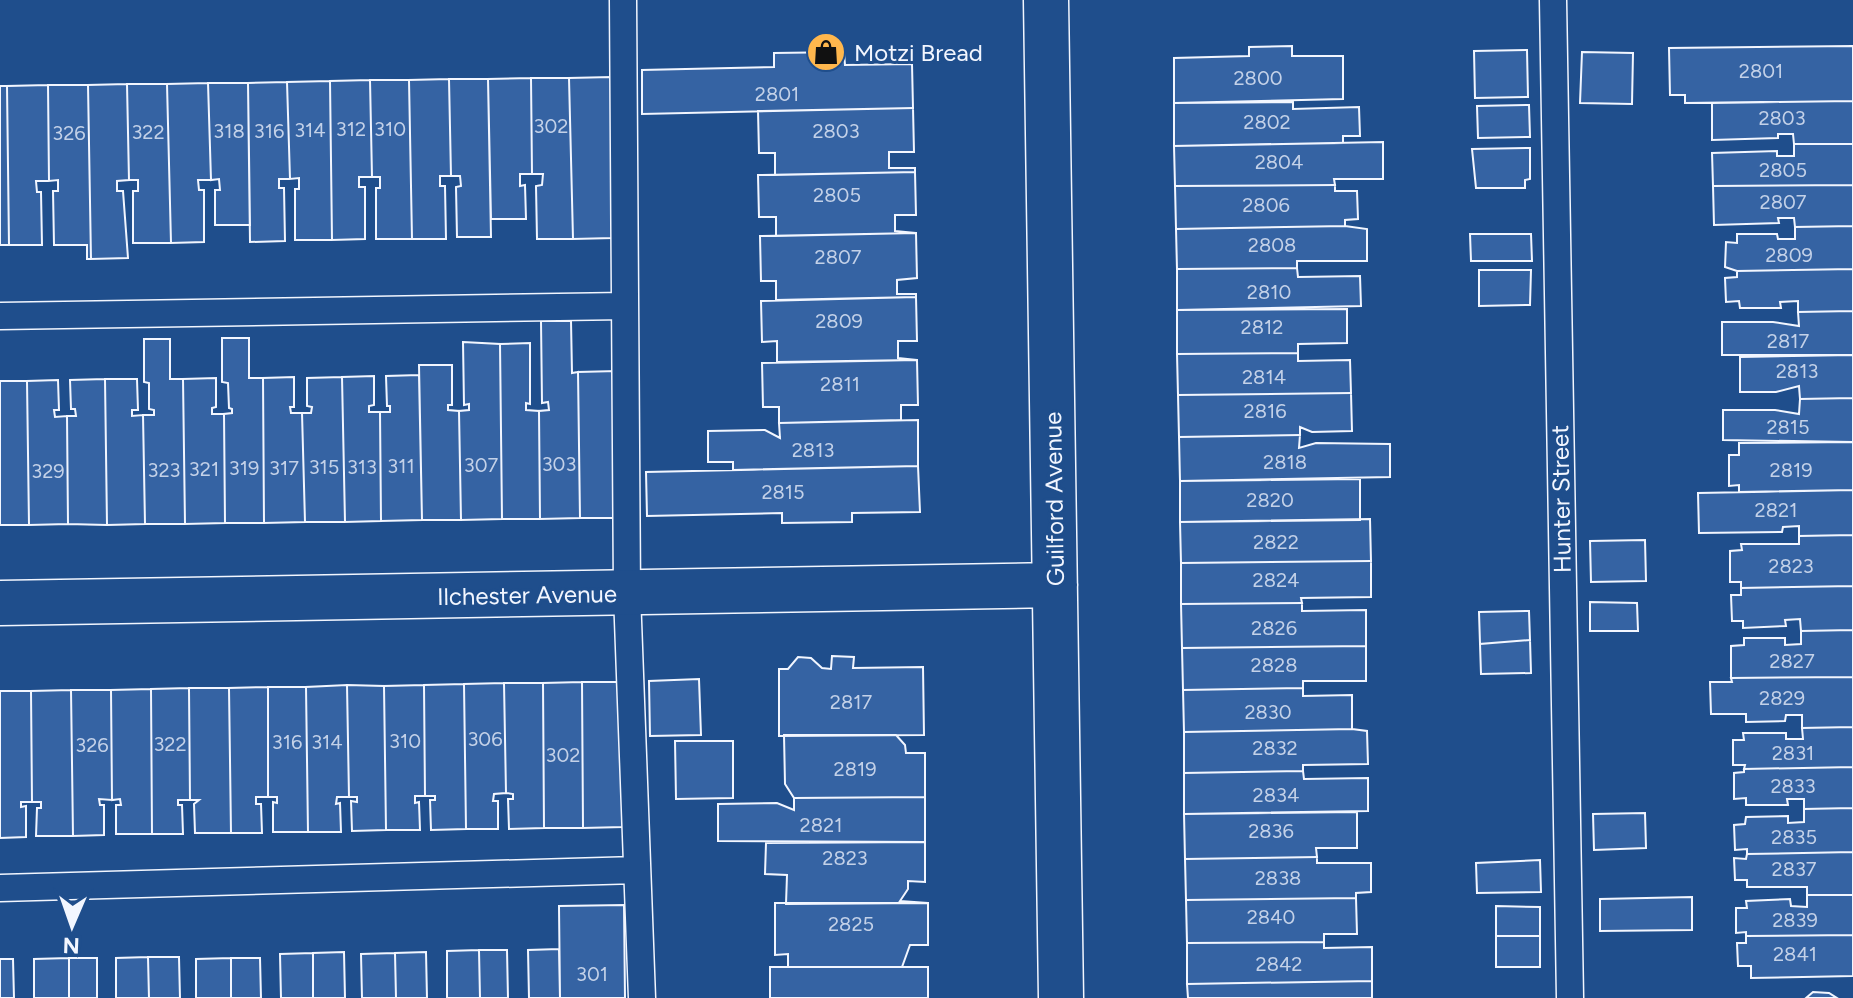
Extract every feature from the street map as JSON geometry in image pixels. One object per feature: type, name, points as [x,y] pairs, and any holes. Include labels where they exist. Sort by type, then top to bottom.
[{"type":"street","name":"Guilford Avenue","points":[[1046,0],[1061,998]]},
{"type":"street","name":"Ilchester Avenue","points":[[0,603],[1055,585]]},
{"type":"lane","points":[[623,0],[627,594],[642,998]]},
{"type":"lane","name":"Hunter Street","points":[[1553,0],[1570,998]]},
{"type":"lane","points":[[0,316],[625,306]]},
{"type":"lane","points":[[0,888],[637,870]]},
{"type":"building","points":[[1292,46],[1292,56],[1343,56],[1343,99],[1174,103],[1174,58],[1249,56],[1249,47]]},
{"type":"building","points":[[1853,46],[1853,101],[1685,103],[1685,95],[1670,95],[1669,48]]},
{"type":"building","points":[[1527,50],[1528,97],[1475,98],[1474,51]]},
{"type":"building","points":[[844,52],[845,65],[912,64],[913,108],[642,114],[642,70],[774,67],[774,53]]},
{"type":"building","points":[[1582,52],[1633,53],[1632,104],[1580,103]]},
{"type":"building","points":[[611,77],[613,238],[573,239],[569,78]]},
{"type":"building","points":[[531,78],[532,174],[520,174],[520,186],[525,185],[526,219],[491,219],[488,79]]},
{"type":"building","points":[[531,78],[569,78],[573,239],[537,239],[536,186],[542,185],[543,174],[532,174]]},
{"type":"building","points":[[449,79],[488,79],[491,237],[457,237],[456,187],[461,186],[460,176],[451,176]]},
{"type":"building","points":[[449,79],[451,176],[440,176],[440,186],[445,186],[446,239],[412,239],[409,80]]},
{"type":"building","points":[[370,80],[409,80],[412,239],[376,239],[376,188],[380,188],[380,177],[372,177]]},
{"type":"building","points":[[370,80],[372,177],[359,177],[359,187],[365,187],[365,239],[332,240],[330,81]]},
{"type":"building","points":[[330,81],[332,240],[295,240],[295,189],[299,189],[299,178],[290,179],[287,82]]},
{"type":"building","points":[[287,82],[290,179],[279,179],[279,188],[284,188],[285,241],[250,242],[248,83]]},
{"type":"building","points":[[208,83],[248,83],[250,225],[215,225],[215,190],[220,190],[219,179],[211,180]]},
{"type":"building","points":[[208,83],[211,180],[198,180],[199,190],[204,190],[204,242],[171,243],[167,84]]},
{"type":"building","points":[[127,84],[167,84],[171,243],[133,243],[133,191],[138,191],[138,180],[129,180]]},
{"type":"building","points":[[127,84],[129,180],[117,181],[117,191],[123,191],[128,258],[91,259],[88,85]]},
{"type":"building","points":[[48,85],[88,85],[91,259],[87,259],[87,245],[54,245],[53,191],[58,191],[58,180],[49,181]]},
{"type":"building","points":[[48,85],[49,181],[36,181],[37,192],[41,192],[42,245],[9,245],[7,86]]},
{"type":"building","points":[[0,86],[7,86],[9,245],[0,245]]},
{"type":"building","points":[[1853,101],[1853,144],[1794,144],[1793,134],[1778,134],[1778,138],[1712,140],[1712,103]]},
{"type":"building","points":[[1293,102],[1293,109],[1359,107],[1360,136],[1343,136],[1343,143],[1174,146],[1174,103]]},
{"type":"building","points":[[1529,105],[1530,137],[1478,138],[1477,106]]},
{"type":"building","points":[[913,108],[914,152],[889,152],[889,168],[915,168],[915,172],[775,175],[775,153],[759,153],[758,111]]},
{"type":"building","points":[[1383,142],[1383,179],[1334,179],[1335,185],[1175,186],[1174,146]]},
{"type":"building","points":[[1794,144],[1853,144],[1853,185],[1713,186],[1712,153],[1777,151],[1777,156],[1794,156]]},
{"type":"building","points":[[1530,148],[1530,179],[1525,180],[1525,188],[1476,188],[1472,149]]},
{"type":"building","points":[[915,172],[916,215],[895,215],[895,231],[916,233],[776,236],[776,217],[759,217],[758,175]]},
{"type":"building","points":[[1335,185],[1335,191],[1357,191],[1358,219],[1345,220],[1345,226],[1176,229],[1175,186]]},
{"type":"building","points":[[1853,185],[1853,226],[1795,227],[1794,218],[1778,218],[1779,223],[1714,225],[1713,186]]},
{"type":"building","points":[[1345,226],[1367,229],[1367,261],[1297,261],[1297,268],[1177,269],[1176,229]]},
{"type":"building","points":[[1853,226],[1853,269],[1737,271],[1725,267],[1726,242],[1737,243],[1737,234],[1777,234],[1778,239],[1795,239],[1795,227]]},
{"type":"building","points":[[916,233],[917,278],[897,280],[897,294],[916,294],[916,297],[776,300],[776,281],[761,281],[760,236]]},
{"type":"building","points":[[1470,234],[1531,234],[1532,261],[1471,261]]},
{"type":"building","points":[[1297,268],[1298,277],[1360,276],[1361,306],[1177,310],[1177,269]]},
{"type":"building","points":[[1853,269],[1853,311],[1798,312],[1798,301],[1780,302],[1781,308],[1740,308],[1739,301],[1726,302],[1725,278],[1737,277],[1737,271]]},
{"type":"building","points":[[1479,270],[1531,270],[1530,305],[1479,306]]},
{"type":"building","points":[[916,297],[917,341],[898,341],[898,358],[917,360],[777,362],[777,341],[762,342],[761,301]]},
{"type":"building","points":[[1347,309],[1347,343],[1298,344],[1298,353],[1177,354],[1177,310]]},
{"type":"building","points":[[1853,311],[1853,355],[1722,355],[1722,322],[1773,322],[1799,326],[1798,312]]},
{"type":"building","points":[[541,321],[571,321],[572,373],[578,372],[580,518],[540,519],[539,411],[549,410],[548,402],[542,403]]},
{"type":"building","points":[[222,338],[249,338],[249,378],[263,378],[264,523],[225,523],[224,414],[232,413],[232,409],[229,408],[228,383],[222,382]]},
{"type":"building","points":[[144,339],[170,339],[170,379],[183,379],[185,524],[145,524],[143,415],[154,415],[154,410],[149,409],[149,383],[144,382]]},
{"type":"building","points":[[463,342],[500,344],[502,519],[461,520],[459,411],[469,410],[469,404],[464,405]]},
{"type":"building","points":[[530,343],[530,404],[526,403],[526,410],[539,411],[540,519],[502,519],[500,344]]},
{"type":"building","points":[[1298,353],[1298,361],[1350,360],[1351,393],[1178,395],[1177,354]]},
{"type":"building","points":[[1853,355],[1853,398],[1800,399],[1799,386],[1776,392],[1740,392],[1740,357]]},
{"type":"building","points":[[917,360],[918,405],[901,405],[901,420],[779,423],[779,407],[763,407],[762,363]]},
{"type":"building","points":[[419,365],[452,365],[452,405],[448,405],[448,410],[459,411],[461,520],[422,520]]},
{"type":"building","points":[[617,371],[619,518],[580,518],[578,372]]},
{"type":"building","points":[[419,375],[422,520],[381,521],[380,412],[390,412],[386,376]]},
{"type":"building","points":[[374,376],[374,405],[369,406],[369,412],[380,412],[381,521],[345,522],[342,377]]},
{"type":"building","points":[[294,377],[294,407],[290,407],[291,413],[302,413],[305,522],[264,523],[263,378]]},
{"type":"building","points":[[342,377],[345,522],[305,522],[302,413],[311,413],[312,407],[307,406],[307,378]]},
{"type":"building","points":[[216,378],[216,407],[212,408],[212,414],[224,414],[225,523],[185,524],[183,379]]},
{"type":"building","points":[[105,379],[107,525],[68,524],[67,416],[76,416],[75,409],[71,409],[70,380]]},
{"type":"building","points":[[105,379],[137,379],[138,410],[132,410],[132,416],[143,415],[145,524],[107,525]]},
{"type":"building","points":[[58,380],[59,410],[54,410],[55,417],[67,416],[68,524],[29,525],[27,381]]},
{"type":"building","points":[[0,381],[27,381],[29,525],[0,525]]},
{"type":"building","points":[[1351,393],[1352,431],[1312,432],[1300,427],[1300,435],[1179,437],[1178,395]]},
{"type":"building","points":[[1853,398],[1853,442],[1723,440],[1723,410],[1775,410],[1799,414],[1800,399]]},
{"type":"building","points":[[918,420],[918,466],[733,470],[733,462],[708,462],[708,431],[765,430],[780,438],[779,423]]},
{"type":"building","points":[[1300,435],[1299,448],[1316,443],[1390,444],[1390,477],[1180,481],[1179,437]]},
{"type":"building","points":[[1853,442],[1853,490],[1739,492],[1739,485],[1729,486],[1729,455],[1739,455],[1739,443]]},
{"type":"building","points":[[918,466],[920,512],[852,513],[852,522],[782,523],[782,513],[647,516],[646,472]]},
{"type":"building","points":[[1360,479],[1360,520],[1180,522],[1180,481]]},
{"type":"building","points":[[1853,490],[1853,535],[1799,536],[1799,526],[1783,527],[1782,532],[1699,533],[1698,493]]},
{"type":"building","points":[[1370,519],[1371,561],[1181,563],[1180,522]]},
{"type":"building","points":[[1853,535],[1853,586],[1741,588],[1741,582],[1730,582],[1730,551],[1742,550],[1741,544],[1799,544],[1799,536]]},
{"type":"building","points":[[1645,540],[1646,581],[1591,582],[1590,541]]},
{"type":"building","points":[[1371,561],[1371,597],[1301,598],[1302,603],[1181,604],[1181,563]]},
{"type":"building","points":[[1853,586],[1853,630],[1801,631],[1800,619],[1785,620],[1786,626],[1743,628],[1743,621],[1732,621],[1731,595],[1741,595],[1741,588]]},
{"type":"building","points":[[1590,602],[1637,603],[1638,631],[1590,631]]},
{"type":"building","points":[[1302,603],[1302,611],[1366,610],[1366,646],[1182,648],[1181,604]]},
{"type":"building","points":[[1529,611],[1530,640],[1480,644],[1479,612]]},
{"type":"building","points":[[1853,630],[1853,677],[1731,678],[1731,646],[1744,645],[1744,638],[1785,638],[1785,645],[1801,644],[1801,631]]},
{"type":"building","points":[[1530,640],[1531,673],[1481,674],[1480,644]]},
{"type":"building","points":[[1366,646],[1366,681],[1303,681],[1303,688],[1183,690],[1182,648]]},
{"type":"building","points":[[832,656],[854,657],[853,668],[923,667],[924,735],[779,736],[779,669],[788,669],[798,657],[811,658],[822,668],[831,669]]},
{"type":"building","points":[[1853,677],[1853,727],[1802,728],[1802,715],[1786,715],[1785,721],[1746,722],[1746,714],[1711,714],[1710,682],[1732,682],[1731,678]]},
{"type":"building","points":[[699,679],[701,735],[650,736],[649,681]]},
{"type":"building","points":[[582,682],[583,828],[544,828],[543,683]]},
{"type":"building","points":[[582,682],[622,682],[623,827],[583,828]]},
{"type":"building","points":[[504,683],[506,793],[494,794],[493,801],[498,801],[498,829],[466,829],[464,684]]},
{"type":"building","points":[[504,683],[543,683],[544,828],[509,829],[508,799],[513,799],[513,794],[506,793]]},
{"type":"building","points":[[464,684],[466,829],[431,830],[430,800],[435,800],[435,796],[425,796],[424,685]]},
{"type":"building","points":[[347,685],[384,686],[386,830],[352,831],[351,801],[357,802],[357,797],[349,797]]},
{"type":"building","points":[[347,685],[349,797],[337,797],[341,832],[308,832],[306,687]]},
{"type":"building","points":[[424,685],[425,796],[415,796],[415,803],[419,802],[420,830],[386,830],[384,686]]},
{"type":"building","points":[[268,687],[306,687],[308,832],[273,832],[273,802],[277,803],[277,797],[268,797]]},
{"type":"building","points":[[268,687],[268,797],[256,797],[256,804],[261,804],[262,833],[231,833],[229,688]]},
{"type":"building","points":[[189,688],[190,800],[178,800],[178,805],[182,805],[183,834],[152,834],[151,689]]},
{"type":"building","points":[[189,688],[229,688],[231,833],[195,833],[194,804],[199,800],[190,800]]},
{"type":"building","points":[[1303,688],[1303,696],[1352,695],[1352,729],[1184,732],[1183,690]]},
{"type":"building","points":[[151,689],[152,834],[116,834],[116,805],[121,805],[120,799],[112,800],[111,690]]},
{"type":"building","points":[[71,690],[111,690],[112,800],[99,799],[100,805],[104,805],[104,835],[73,836]]},
{"type":"building","points":[[71,690],[73,836],[36,836],[37,808],[41,808],[41,802],[32,802],[31,691]]},
{"type":"building","points":[[0,691],[31,691],[32,802],[21,802],[21,807],[26,806],[26,837],[0,838]]},
{"type":"building","points":[[1853,727],[1853,767],[1744,769],[1745,765],[1733,765],[1733,740],[1744,740],[1743,733],[1786,733],[1786,739],[1803,739],[1802,728]]},
{"type":"building","points":[[1367,731],[1368,764],[1303,765],[1303,771],[1184,773],[1184,732]]},
{"type":"building","points":[[784,735],[896,735],[905,745],[906,753],[925,753],[925,797],[794,798],[785,784]]},
{"type":"building","points":[[675,741],[733,741],[733,798],[676,799]]},
{"type":"building","points":[[1853,767],[1853,808],[1804,809],[1804,799],[1787,799],[1788,805],[1746,805],[1746,798],[1734,799],[1734,773],[1744,772],[1744,769]]},
{"type":"building","points":[[1303,771],[1304,779],[1368,778],[1368,811],[1184,814],[1184,773]]},
{"type":"building","points":[[925,797],[925,842],[718,841],[718,804],[777,803],[794,810],[794,798]]},
{"type":"building","points":[[1853,808],[1853,852],[1747,854],[1747,849],[1735,850],[1734,825],[1745,824],[1746,817],[1788,816],[1788,823],[1804,822],[1804,809]]},
{"type":"building","points":[[1357,812],[1357,848],[1316,848],[1317,857],[1185,859],[1184,814]]},
{"type":"building","points":[[1645,813],[1646,848],[1594,850],[1593,814]]},
{"type":"building","points":[[925,842],[925,882],[908,881],[908,889],[900,901],[928,903],[786,904],[787,875],[765,874],[766,843]]},
{"type":"building","points":[[1853,852],[1853,895],[1807,895],[1807,887],[1747,887],[1747,880],[1735,880],[1734,858],[1746,859],[1747,854]]},
{"type":"building","points":[[1317,857],[1317,863],[1371,863],[1371,892],[1356,893],[1356,898],[1186,900],[1185,859]]},
{"type":"building","points":[[1540,860],[1541,892],[1477,893],[1476,863]]},
{"type":"building","points":[[1807,895],[1853,895],[1853,935],[1746,936],[1746,932],[1736,933],[1736,908],[1747,908],[1746,901],[1790,899],[1791,906],[1807,907]]},
{"type":"building","points":[[1692,897],[1692,930],[1600,931],[1600,899]]},
{"type":"building","points":[[1356,898],[1357,934],[1324,934],[1324,942],[1187,943],[1186,900]]},
{"type":"building","points":[[775,903],[928,903],[928,945],[910,945],[902,967],[788,967],[788,954],[775,955]]},
{"type":"building","points":[[624,905],[625,998],[560,998],[559,906]]},
{"type":"building","points":[[1496,906],[1540,907],[1540,936],[1496,936]]},
{"type":"building","points":[[1853,935],[1853,976],[1751,978],[1751,966],[1738,966],[1737,943],[1746,943],[1746,936]]},
{"type":"building","points":[[1496,936],[1540,936],[1540,967],[1496,967]]},
{"type":"building","points":[[1324,942],[1324,948],[1372,947],[1372,981],[1187,984],[1187,943]]},
{"type":"building","points":[[559,949],[560,998],[529,998],[528,950]]},
{"type":"building","points":[[479,950],[480,998],[447,998],[447,951]]},
{"type":"building","points":[[479,950],[507,950],[508,998],[480,998]]},
{"type":"building","points":[[344,952],[345,998],[313,998],[313,953]]},
{"type":"building","points":[[426,952],[427,998],[396,998],[395,953]]},
{"type":"building","points":[[313,953],[313,998],[281,998],[280,954]]},
{"type":"building","points":[[395,953],[396,998],[362,998],[361,954]]},
{"type":"building","points":[[148,957],[179,957],[180,998],[149,998]]},
{"type":"building","points":[[148,957],[149,998],[116,998],[116,958]]},
{"type":"building","points":[[69,958],[97,958],[97,998],[69,998]]},
{"type":"building","points":[[69,958],[69,998],[34,998],[34,959]]},
{"type":"building","points":[[231,958],[260,958],[261,998],[231,998]]},
{"type":"building","points":[[231,958],[231,998],[196,998],[196,959]]},
{"type":"building","points":[[0,959],[13,959],[14,998],[0,998]]},
{"type":"building","points":[[770,967],[928,967],[928,998],[770,998]]},
{"type":"building","points":[[1372,981],[1372,998],[1188,998],[1187,984]]},
{"type":"building","points":[[1813,992],[1829,993],[1837,998],[1806,998]]},
{"type":"place","name":"Motzi Bread","points":[[826,52]]}]
